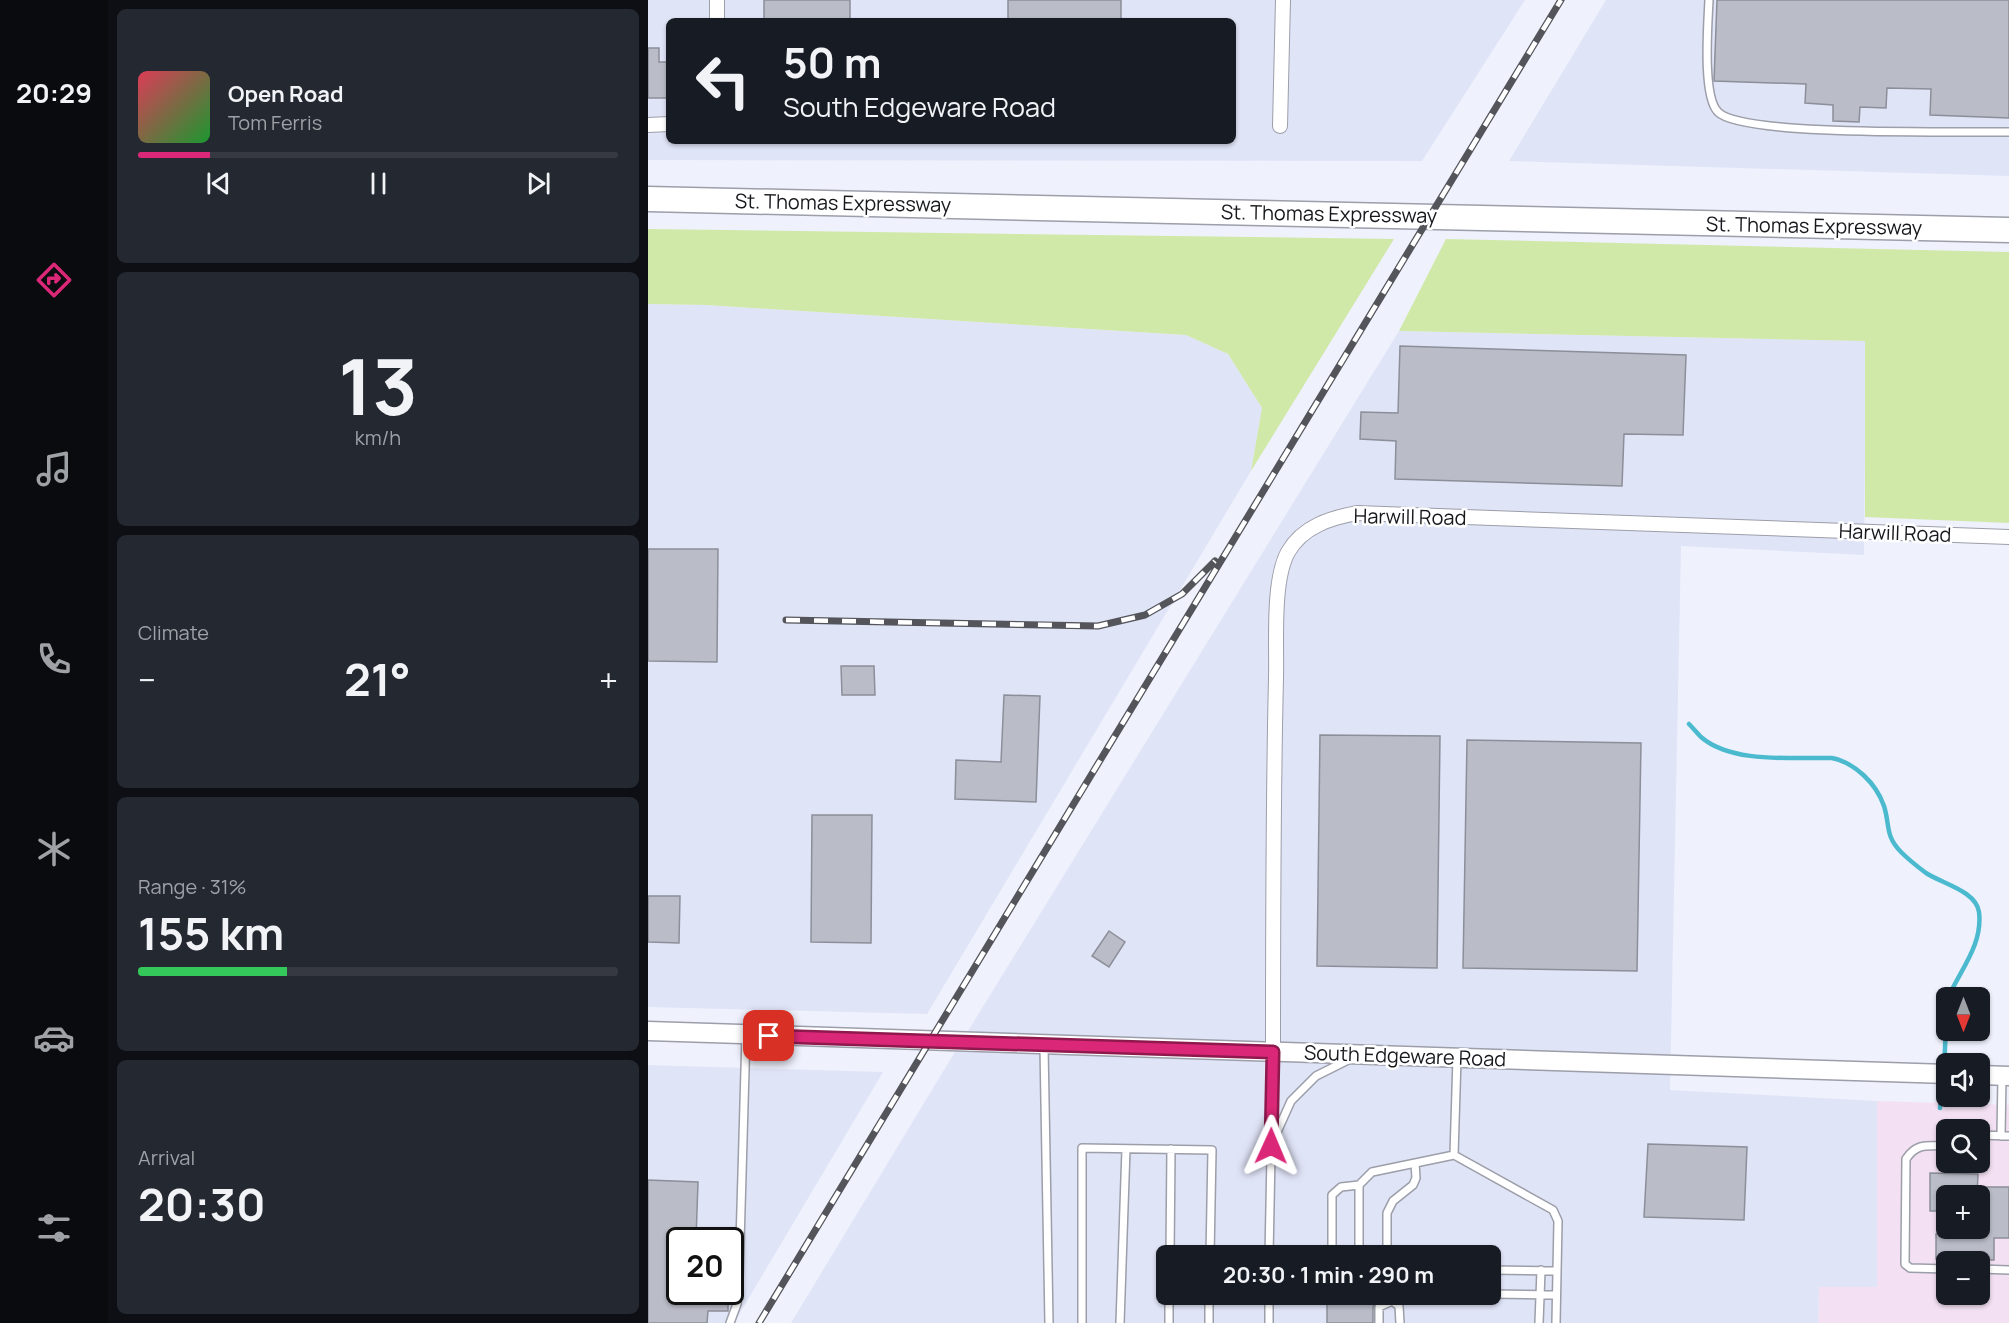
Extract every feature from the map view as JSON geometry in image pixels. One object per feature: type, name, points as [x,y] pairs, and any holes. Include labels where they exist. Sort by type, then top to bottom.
[{"type":"highway","name":"St. Thomas Expressway","points":[[648,199],[2009,230]]},
{"type":"main road","name":"South Edgeware Road","points":[[648,1031],[1936,1074]]},
{"type":"main road","points":[[1990,1075],[2005,1076]]},
{"type":"street","points":[[717,0],[717,18]]},
{"type":"street","points":[[1280,126],[1283,0]]},
{"type":"street","points":[[648,125],[666,124]]},
{"type":"street","name":"Harwill Road","points":[[1273,1052],[1278,596],[1281,570],[1288,552],[1298,538],[1332,518],[1358,513],[2009,537]]},
{"type":"lane","points":[[1709,0],[1707,38],[1710,99],[1719,114],[1744,123],[1834,131],[2009,132]]},
{"type":"lane","points":[[730,1323],[738,1296],[746,1035]]},
{"type":"lane","points":[[1044,1044],[1049,1323]]},
{"type":"lane","points":[[1269,1245],[1273,1052]]},
{"type":"lane","points":[[1271,1146],[1291,1101],[1316,1076],[1359,1055]]},
{"type":"lane","points":[[1454,1155],[1457,1058]]},
{"type":"lane","points":[[1990,1135],[2005,1136],[2005,1076]]},
{"type":"lane","points":[[1936,1146],[1919,1146],[1912,1150],[1906,1159],[1905,1264],[1910,1268],[1936,1269]]},
{"type":"lane","points":[[1082,1323],[1082,1148],[1212,1150],[1210,1245]]},
{"type":"lane","points":[[1120,1323],[1126,1149]]},
{"type":"lane","points":[[1170,1245],[1171,1149]]},
{"type":"lane","points":[[1332,1245],[1332,1195],[1341,1187],[1359,1185],[1372,1172],[1454,1155],[1553,1210],[1558,1221],[1556,1323]]},
{"type":"lane","points":[[1387,1245],[1387,1213],[1393,1201],[1413,1185],[1416,1178],[1415,1163]]},
{"type":"lane","points":[[1359,1185],[1359,1245]]},
{"type":"lane","points":[[1990,1269],[2009,1270]]},
{"type":"lane","points":[[1501,1270],[1557,1271]]},
{"type":"lane","points":[[1539,1323],[1541,1270]]},
{"type":"lane","points":[[1501,1294],[1556,1295]]},
{"type":"lane","points":[[1169,1305],[1169,1323]]},
{"type":"lane","points":[[1209,1305],[1209,1323]]},
{"type":"lane","points":[[1269,1305],[1269,1323]]},
{"type":"lane","points":[[1379,1323],[1379,1307],[1382,1305]]},
{"type":"lane","points":[[1398,1305],[1400,1323]]},
{"type":"shaded area","points":[[648,0],[1525,0],[1422,161],[648,160]]},
{"type":"shaded area","points":[[1606,0],[2009,0],[2009,176],[1509,161]]},
{"type":"shaded area","points":[[648,304],[706,305],[1186,335],[1228,354],[1262,408],[1251,471],[927,1014],[648,1007]]},
{"type":"shaded area","points":[[1399,331],[1866,341],[1864,555],[1681,546],[1670,1090],[1877,1101],[1877,1287],[1819,1287],[1818,1323],[791,1323],[947,1065]]},
{"type":"shaded area","points":[[648,1065],[883,1072],[734,1323],[648,1323]]},
{"type":"shaded area","points":[[1877,1101],[1936,1103],[1936,1107],[2009,1105],[2009,1323],[1818,1323],[1819,1287],[1877,1287]]},
{"type":"green space","points":[[648,229],[1394,239],[1251,471],[1262,408],[1228,354],[1186,335],[706,305],[648,304]]},
{"type":"green space","points":[[1446,239],[2009,252],[2009,523],[1865,517],[1865,341],[1399,331]]},
{"type":"building","points":[[764,0],[850,0],[850,18],[764,18]]},
{"type":"building","points":[[1008,0],[1121,0],[1121,18],[1008,18]]},
{"type":"building","points":[[1717,0],[2009,0],[2009,118],[1930,115],[1931,89],[1887,88],[1886,108],[1860,107],[1859,122],[1833,121],[1833,105],[1805,103],[1806,84],[1714,81]]},
{"type":"building","points":[[648,48],[659,48],[659,62],[666,62],[666,98],[648,98]]},
{"type":"building","points":[[1400,346],[1686,355],[1683,435],[1624,434],[1622,486],[1395,479],[1396,441],[1360,439],[1361,412],[1398,413]]},
{"type":"building","points":[[648,549],[718,549],[717,662],[648,661]]},
{"type":"building","points":[[841,666],[874,666],[875,695],[842,695]]},
{"type":"building","points":[[1004,695],[1040,696],[1036,802],[955,799],[956,760],[1001,762]]},
{"type":"building","points":[[1320,735],[1440,736],[1437,968],[1317,966]]},
{"type":"building","points":[[1467,740],[1641,743],[1637,971],[1463,968]]},
{"type":"building","points":[[812,815],[872,815],[871,943],[811,942]]},
{"type":"building","points":[[648,896],[680,896],[679,943],[648,942]]},
{"type":"building","points":[[1109,931],[1125,942],[1109,967],[1092,956]]},
{"type":"building","points":[[1648,1144],[1747,1147],[1744,1220],[1644,1217]]},
{"type":"building","points":[[1930,1173],[1978,1174],[1978,1185],[1936,1185],[1936,1211],[1930,1211]]},
{"type":"building","points":[[648,1180],[698,1182],[696,1227],[666,1227],[666,1305],[728,1305],[728,1311],[708,1311],[707,1323],[648,1323]]},
{"type":"building","points":[[1990,1187],[2009,1187],[2009,1238],[1994,1238],[1994,1260],[1990,1260],[1990,1251],[1936,1251],[1936,1239],[1990,1239]]},
{"type":"building","points":[[1327,1305],[1374,1305],[1373,1323],[1327,1323]]},
{"type":"waterway","points":[[1689,724],[1701,737],[1729,752],[1764,757],[1832,758],[1849,764],[1864,775],[1876,790],[1884,806],[1890,835],[1896,846],[1926,873],[1965,893],[1977,905],[1978,935],[1970,957],[1954,987]]},
{"type":"waterway","points":[[1945,1041],[1945,1053]]},
{"type":"railway","points":[[759,1323],[1561,0]]},
{"type":"railway","points":[[786,620],[1098,626],[1145,615],[1182,594],[1215,561]]},
{"type":"route","points":[[769,1036],[1273,1052],[1271,1146]]}]
